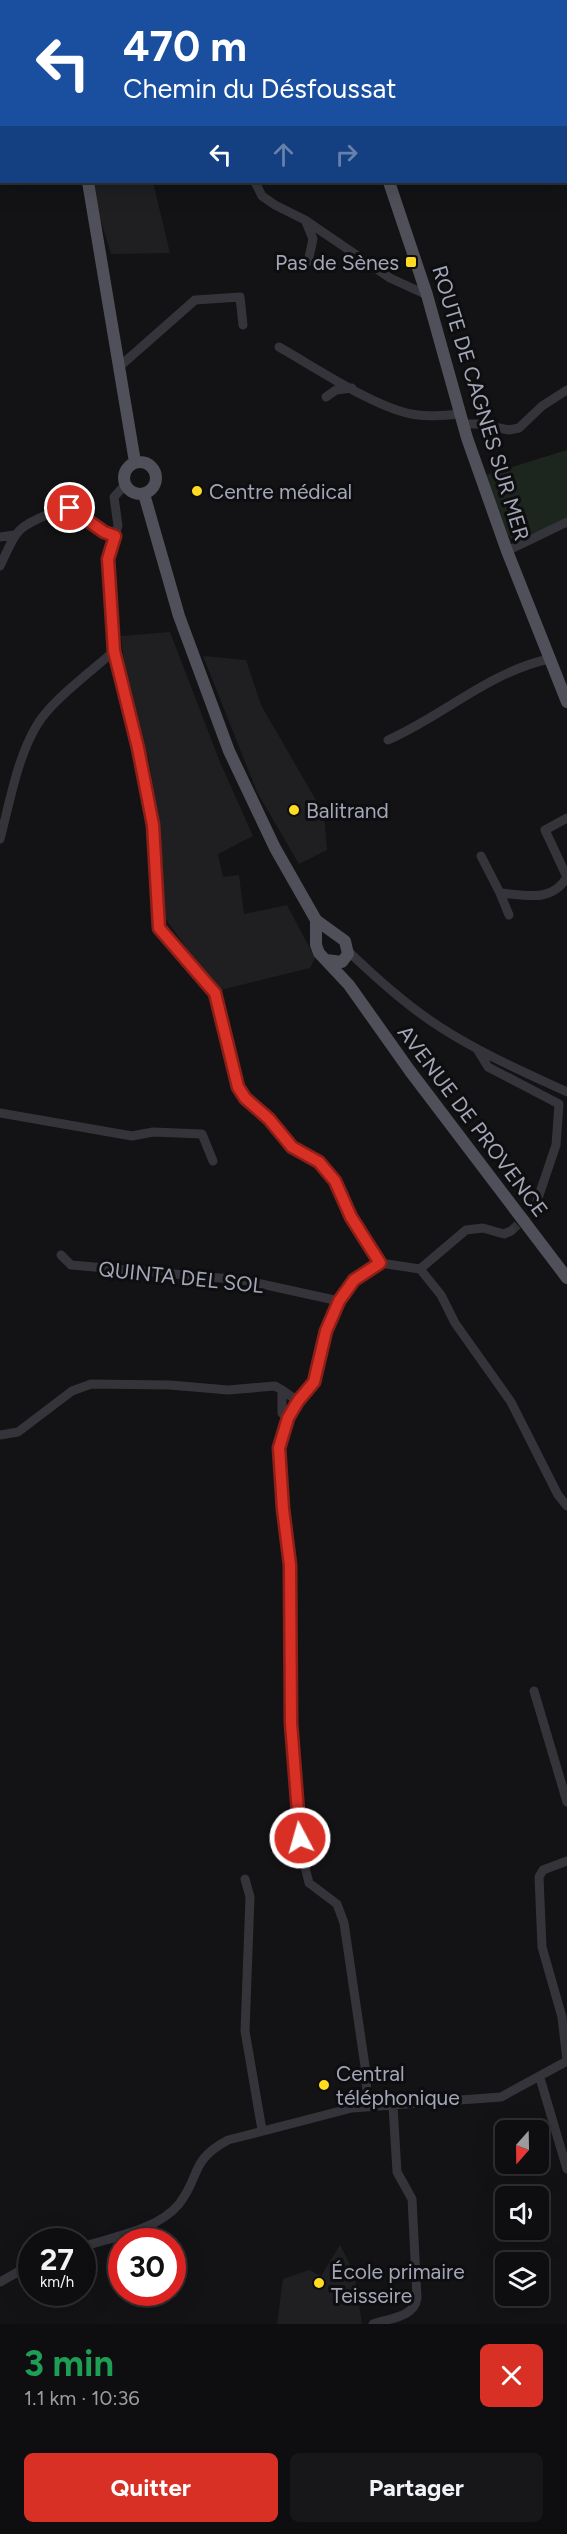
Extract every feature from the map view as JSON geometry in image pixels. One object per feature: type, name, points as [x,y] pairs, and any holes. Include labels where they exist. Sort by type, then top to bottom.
[{"type":"main road","points":[[88,183],[135,462]]},
{"type":"main road","name":"ROUTE DE CAGNES SUR MER","points":[[389,183],[427,295],[462,419],[507,551],[567,702]]},
{"type":"main road","points":[[135,462],[146,463],[156,474],[155,484],[144,494],[133,493],[125,485],[126,469],[135,462]]},
{"type":"main road","points":[[144,494],[165,573],[221,733],[276,848],[316,920],[339,934],[349,957],[326,960]]},
{"type":"main road","name":"AVENUE DE PROVENCE","points":[[316,920],[316,945],[326,960],[349,986],[410,1071],[567,1278]]},
{"type":"main road","points":[[317,938],[329,930]]},
{"type":"main road","name":"AVENUE DE PROVENCE","points":[[349,957],[349,986]]},
{"type":"street","points":[[256,183],[262,196],[305,220],[390,278],[427,295]]},
{"type":"street","points":[[305,220],[313,239],[308,262]]},
{"type":"street","points":[[119,367],[195,300],[240,297],[243,326]]},
{"type":"street","points":[[279,347],[380,403],[410,413],[462,419],[509,430],[519,428],[542,406],[567,390]]},
{"type":"street","points":[[326,397],[336,390],[352,388]]},
{"type":"street","points":[[125,485],[114,497],[118,526],[108,559],[114,651],[138,748],[153,825],[159,928],[215,993],[238,1087],[245,1098],[269,1119],[292,1147],[319,1162],[335,1181],[351,1217],[380,1263]]},
{"type":"street","points":[[0,566],[14,536],[25,524],[70,508],[104,532],[115,536]]},
{"type":"street","points":[[507,551],[567,522]]},
{"type":"street","points":[[0,537],[14,536]]},
{"type":"street","points":[[0,839],[27,743],[37,724],[48,711],[114,651]]},
{"type":"street","points":[[388,740],[419,726],[442,708],[527,664],[549,658]]},
{"type":"street","points":[[500,893],[542,896],[553,893],[562,886],[567,878],[545,830],[567,818]]},
{"type":"street","points":[[481,856],[509,915]]},
{"type":"street","points":[[349,957],[412,1006],[477,1049],[567,1092]]},
{"type":"street","points":[[477,1049],[488,1067],[559,1104],[556,1145],[534,1210]]},
{"type":"street","points":[[0,1113],[132,1136],[153,1132],[202,1134],[213,1161]]},
{"type":"street","points":[[420,1269],[466,1230],[483,1228],[504,1234],[511,1230]]},
{"type":"street","name":"QUINTA DEL SOL","points":[[61,1255],[71,1265],[243,1280],[339,1301]]},
{"type":"street","points":[[368,2106],[365,2066],[344,1923],[337,1904],[309,1883],[304,1872],[296,1804],[291,1723],[290,1565],[279,1448],[288,1418],[298,1401],[314,1382],[326,1331],[339,1301],[354,1280],[380,1263],[420,1269],[441,1295],[455,1323],[511,1402],[558,1495],[567,1506]]},
{"type":"street","points":[[0,1435],[18,1432],[72,1391],[91,1384],[170,1385],[228,1389],[275,1386],[298,1401]]},
{"type":"street","points":[[282,1390],[282,1413],[288,1418]]},
{"type":"street","points":[[534,1691],[567,1802]]},
{"type":"street","points":[[96,2243],[126,2233],[171,2212],[180,2203],[201,2159],[228,2139],[329,2112],[368,2106],[501,2097],[540,2078],[567,2061],[562,2017],[542,1947],[539,1877],[543,1870],[567,1861]]},
{"type":"street","points":[[245,1879],[250,1897],[244,2031],[262,2130]]},
{"type":"street","points":[[540,2078],[567,2169]]},
{"type":"street","points":[[372,2324],[411,2311],[416,2306],[417,2298],[412,2199],[397,2172],[393,2106]]},
{"type":"street","points":[[1,2280],[18,2271]]},
{"type":"shaded area","points":[[89,183],[153,183],[170,253],[111,254]]},
{"type":"shaded area","points":[[567,450],[567,520],[513,541],[508,535],[486,475]]},
{"type":"shaded area","points":[[170,632],[220,762],[253,836],[218,854],[223,877],[239,875],[244,914],[287,905],[315,958],[310,968],[221,990],[197,963],[163,915],[158,815],[149,761],[125,672],[121,636]]},
{"type":"shaded area","points":[[203,656],[246,660],[261,705],[324,814],[327,850],[299,864],[257,792]]},
{"type":"shaded area","name":"École primaire Teisseire","points":[[340,2245],[354,2272],[362,2324],[277,2324],[283,2279],[309,2270],[321,2276]]},
{"type":"tunnel","points":[[511,1231],[534,1210]]},
{"type":"place","name":"Pas de Sènes","points":[[411,262]]},
{"type":"place","name":"Centre médical","points":[[197,491]]},
{"type":"place","name":"Balitrand","points":[[294,810]]},
{"type":"place","name":"Central téléphonique","points":[[324,2085]]},
{"type":"place","name":"École primaire Teisseire","points":[[319,2283]]},
{"type":"route","points":[[70,508],[104,532],[115,536],[108,559],[114,651],[138,748],[153,825],[159,928],[215,993],[238,1087],[245,1098],[269,1119],[292,1147],[304,1156],[319,1162],[335,1181],[351,1217],[380,1263],[354,1280],[343,1293],[326,1331],[314,1382],[298,1401],[288,1418],[279,1448],[290,1565],[291,1723],[300,1838]]}]
